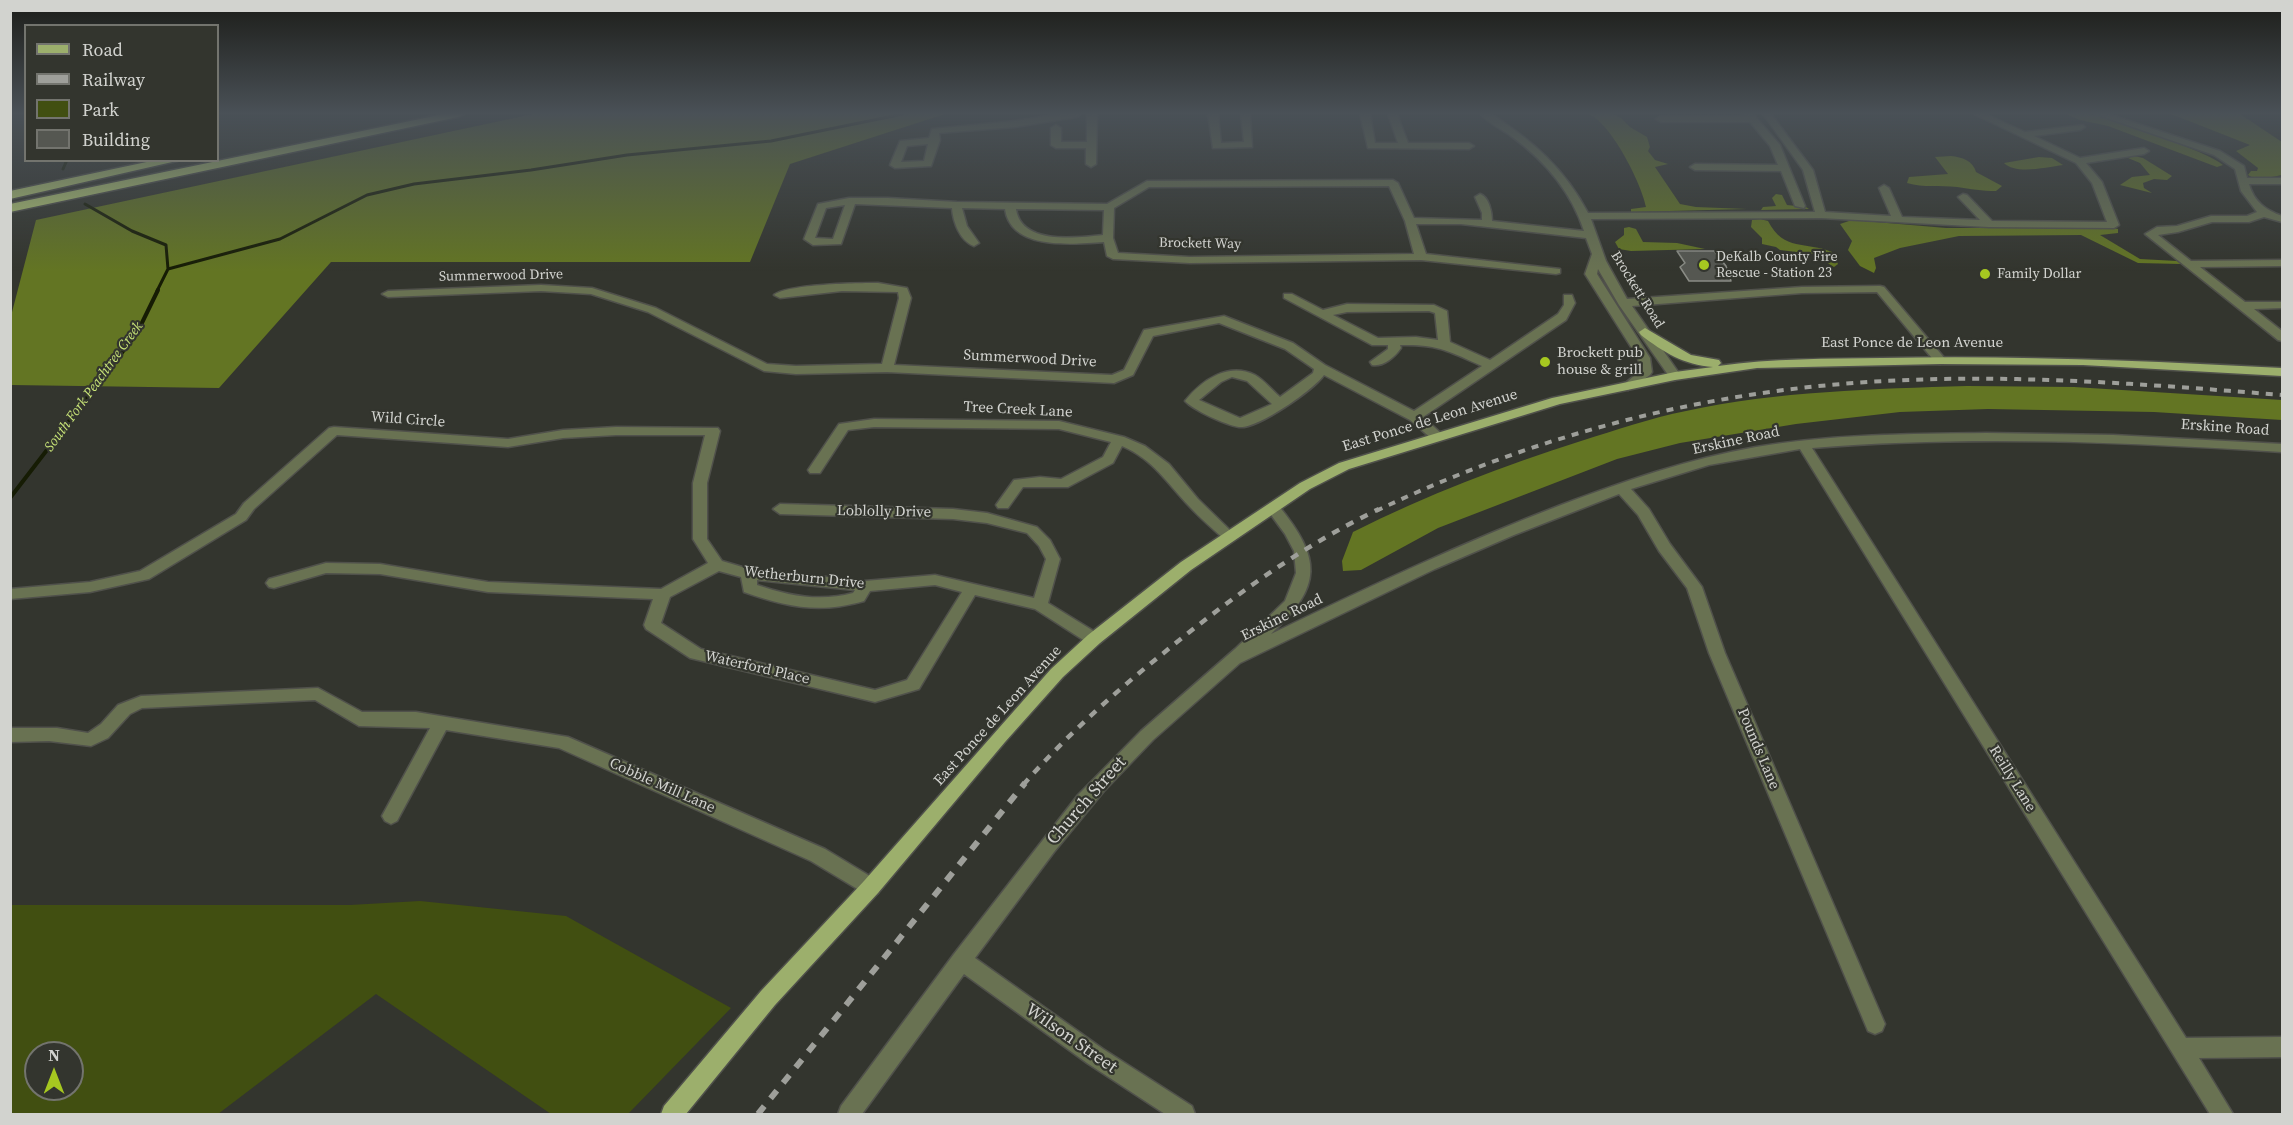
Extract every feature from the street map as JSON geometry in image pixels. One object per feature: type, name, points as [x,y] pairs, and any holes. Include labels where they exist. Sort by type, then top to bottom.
[{"type":"highway","points":[[10,195],[145,166]]},
{"type":"highway","points":[[10,208],[208,166]]},
{"type":"main road","points":[[1645,332],[1678,356],[1698,363],[1757,364]]},
{"type":"main road","name":"East Ponce de Leon Avenue","points":[[672,1114],[768,998],[871,887],[999,737],[1058,673],[1094,639],[1186,566],[1305,486],[1344,466],[1557,401],[1675,376],[1757,364],[1940,360],[2083,361],[2283,372]]},
{"type":"street","name":"Brockett Road","points":[[1552,166],[1567,185],[1584,216],[1597,254],[1625,303],[1675,376]]},
{"type":"street","points":[[1805,166],[1821,215]]},
{"type":"street","points":[[1584,216],[1821,215],[1989,224],[2115,225],[2097,182],[2084,166]]},
{"type":"street","points":[[2238,166],[2246,191],[2263,213],[2283,219]]},
{"type":"street","points":[[1695,167],[1785,168],[1800,206]]},
{"type":"street","points":[[2243,181],[2283,181]]},
{"type":"street","points":[[851,202],[837,242],[813,242],[809,238],[822,206],[831,202],[851,202],[938,202],[957,205],[1109,207],[1147,184],[1393,183],[1410,221],[1421,257]]},
{"type":"street","points":[[1884,188],[1898,220]]},
{"type":"street","points":[[1480,197],[1487,213],[1487,223]]},
{"type":"street","points":[[1963,197],[1989,224]]},
{"type":"street","points":[[957,205],[957,217],[964,232],[974,243]]},
{"type":"street","points":[[1010,206],[1014,221],[1025,231],[1058,242],[1108,238],[1109,207]]},
{"type":"street","points":[[2263,213],[2249,219],[2211,219],[2178,229],[2161,229],[2150,234],[2283,337]]},
{"type":"street","points":[[1410,221],[1487,223],[1556,233],[1591,235]]},
{"type":"street","name":"Brockett Way","points":[[1108,238],[1113,256],[1190,260],[1421,257],[1556,271]]},
{"type":"street","points":[[1597,254],[1591,274],[1644,358],[1646,372],[1628,386]]},
{"type":"street","points":[[2190,264],[2283,263]]},
{"type":"street","points":[[780,295],[796,291],[873,287],[903,290],[905,298],[887,368]]},
{"type":"street","name":"Summerwood Drive","points":[[388,294],[541,288],[592,291],[652,310],[764,367],[796,370],[887,368],[1114,379],[1129,372],[1148,333],[1220,319],[1289,346],[1321,368],[1415,417],[1437,436]]},
{"type":"street","points":[[1625,303],[1763,292],[1880,289],[1940,360]]},
{"type":"street","points":[[1288,297],[1376,342],[1416,340],[1444,344],[1492,366]]},
{"type":"street","points":[[1415,417],[1562,317],[1569,309],[1568,297]]},
{"type":"street","points":[[2244,306],[2283,305]]},
{"type":"street","points":[[1324,314],[1347,308],[1431,307],[1441,311],[1444,344]]},
{"type":"street","points":[[1377,362],[1395,348],[1392,342]]},
{"type":"street","points":[[1280,404],[1251,378],[1231,373],[1216,379],[1191,401],[1211,412],[1240,423],[1271,411],[1318,375],[1321,368]]},
{"type":"street","name":"Tree Creek Lane","points":[[815,470],[844,427],[874,423],[1059,425],[1119,440],[1140,449],[1164,467],[1193,502],[1229,536]]},
{"type":"street","name":"Wild Circle","points":[[10,594],[90,587],[144,575],[241,517],[249,506],[334,431],[508,443],[584,433],[713,431],[700,483],[700,539],[717,565]]},
{"type":"street","name":"Erskine Road","points":[[1236,658],[1460,550],[1621,487],[1730,456],[1803,444],[1848,440],[2016,436],[2185,441],[2283,448]]},
{"type":"street","points":[[1003,505],[1019,483],[1063,484],[1108,460],[1119,440]]},
{"type":"street","name":"Reilly Lane","points":[[1803,444],[2222,1114]]},
{"type":"street","name":"Pounds Lane","points":[[1621,487],[1644,512],[1665,547],[1694,587],[1717,652],[1875,1024]]},
{"type":"street","name":"Church Street","points":[[849,1114],[961,960],[1059,832],[1111,771],[1159,724],[1236,658],[1292,603],[1304,575],[1303,550],[1273,508]]},
{"type":"street","name":"Loblolly Drive","points":[[780,509],[953,514],[987,518],[1032,530],[1045,543],[1053,559],[1040,605]]},
{"type":"street","points":[[274,583],[326,568],[380,569],[488,587],[663,594],[717,565]]},
{"type":"street","name":"Wetherburn Drive","points":[[717,565],[749,574],[866,586],[935,580],[1040,605],[1094,639]]},
{"type":"street","points":[[749,574],[749,588],[785,601],[837,604],[859,597],[866,586]]},
{"type":"street","name":"Waterford Place","points":[[663,594],[652,625],[696,654],[875,696],[913,685],[972,588]]},
{"type":"street","points":[[1292,603],[1317,619]]},
{"type":"street","name":"Cobble Mill Lane","points":[[10,735],[74,736],[84,741],[94,739],[109,728],[117,713],[141,702],[318,694],[359,719],[416,719],[562,742],[818,855],[871,887]]},
{"type":"street","points":[[390,816],[441,723]]},
{"type":"street","name":"Wilson Street","points":[[961,960],[1095,1056],[1184,1114]]},
{"type":"street","points":[[2180,1048],[2283,1047]]},
{"type":"green space","points":[[287,166],[789,166],[750,262],[331,262],[219,388],[11,385],[11,316],[36,220]]},
{"type":"green space","points":[[1631,166],[1657,166],[1655,167],[1680,204],[1696,207],[1747,209],[1631,212],[1631,209],[1646,207]]},
{"type":"green space","points":[[1942,166],[1973,166],[1976,172],[2002,186],[1996,191],[1991,191],[1907,183],[1909,177],[1948,174]]},
{"type":"green space","points":[[2008,166],[2052,166],[2024,169]]},
{"type":"green space","points":[[2143,166],[2157,166],[2172,176],[2167,180],[2154,179],[2143,183],[2144,188],[2152,193],[2120,185],[2132,177],[2150,175]]},
{"type":"green space","points":[[2256,166],[2282,166],[2282,175],[2257,180],[2248,175],[2251,171],[2257,171]]},
{"type":"green space","points":[[1776,194],[1782,195],[1787,205],[1809,209],[1761,210],[1763,207],[1776,206],[1772,198]]},
{"type":"green space","points":[[1752,220],[1768,221],[1774,231],[1788,242],[1832,252],[1838,264],[1834,267],[1813,254],[1780,250],[1762,244],[1762,238],[1751,227]]},
{"type":"green space","points":[[1852,220],[1946,228],[2113,228],[2118,229],[2118,233],[2100,235],[2140,259],[2177,261],[2182,264],[2138,263],[2081,235],[1959,236],[1900,248],[1874,258],[1876,268],[1874,273],[1860,266],[1848,250],[1852,241],[1840,224]]},
{"type":"green space","points":[[1624,228],[1636,229],[1643,242],[1677,243],[1705,249],[1631,251],[1619,249],[1615,242],[1624,235]]},
{"type":"green space","points":[[1967,386],[2074,387],[2282,400],[2282,420],[2154,412],[1988,409],[1900,412],[1796,424],[1680,443],[1617,459],[1438,528],[1361,570],[1343,571],[1342,561],[1353,532],[1465,482],[1634,424],[1686,411],[1755,399],[1826,392]]},
{"type":"green space","points":[[420,901],[566,916],[731,1008],[628,1114],[551,1114],[376,994],[218,1114],[11,1114],[11,905],[350,905]]},
{"type":"building","name":"DeKalb County Fire Rescue - Station 23","points":[[1677,251],[1714,251],[1726,266],[1731,281],[1689,281],[1680,267],[1685,263]]},
{"type":"waterway","name":"South Fork Peachtree Creek","points":[[168,269],[280,239],[367,195],[414,184],[553,166]]},
{"type":"waterway","points":[[85,204],[132,231],[166,245],[168,269]]},
{"type":"waterway","name":"South Fork Peachtree Creek","points":[[157,291],[168,269]]},
{"type":"waterway","name":"South Fork Peachtree Creek","points":[[10,498],[137,333],[158,290]]},
{"type":"railway","points":[[1376,511],[1494,461],[1554,441],[1616,423],[1740,396],[1868,382],[1972,379],[2075,381],[2282,395]]},
{"type":"railway","points":[[1023,785],[1074,731],[1110,698],[1216,611],[1295,556],[1379,509]]},
{"type":"railway","points":[[758,1114],[1025,783]]},
{"type":"place","name":"DeKalb County Fire Rescue - Station 23","points":[[1704,265]]},
{"type":"place","name":"Family Dollar","points":[[1985,274]]},
{"type":"place","name":"Brockett pub house & grill","points":[[1545,362]]}]
